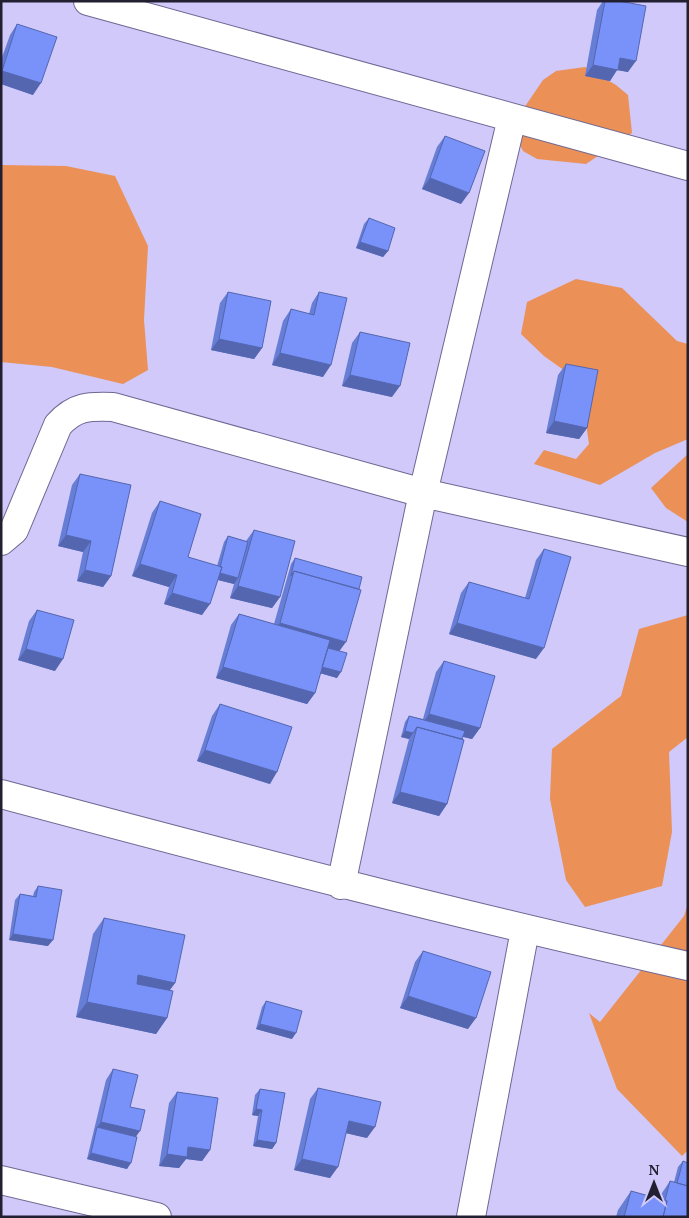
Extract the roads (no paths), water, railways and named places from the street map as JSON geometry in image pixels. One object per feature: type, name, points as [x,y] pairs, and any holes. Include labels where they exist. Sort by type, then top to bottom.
[{"type":"street","points":[[88,1],[688,166]]},
{"type":"street","points":[[341,885],[423,493],[512,118]]},
{"type":"street","points":[[1,541],[14,530],[58,425],[68,414],[89,406],[113,407],[423,493],[688,552]]},
{"type":"street","points":[[1,794],[341,885],[525,930],[688,966]]},
{"type":"street","points":[[471,1217],[525,930]]},
{"type":"street","points":[[1,1180],[157,1217]]}]
